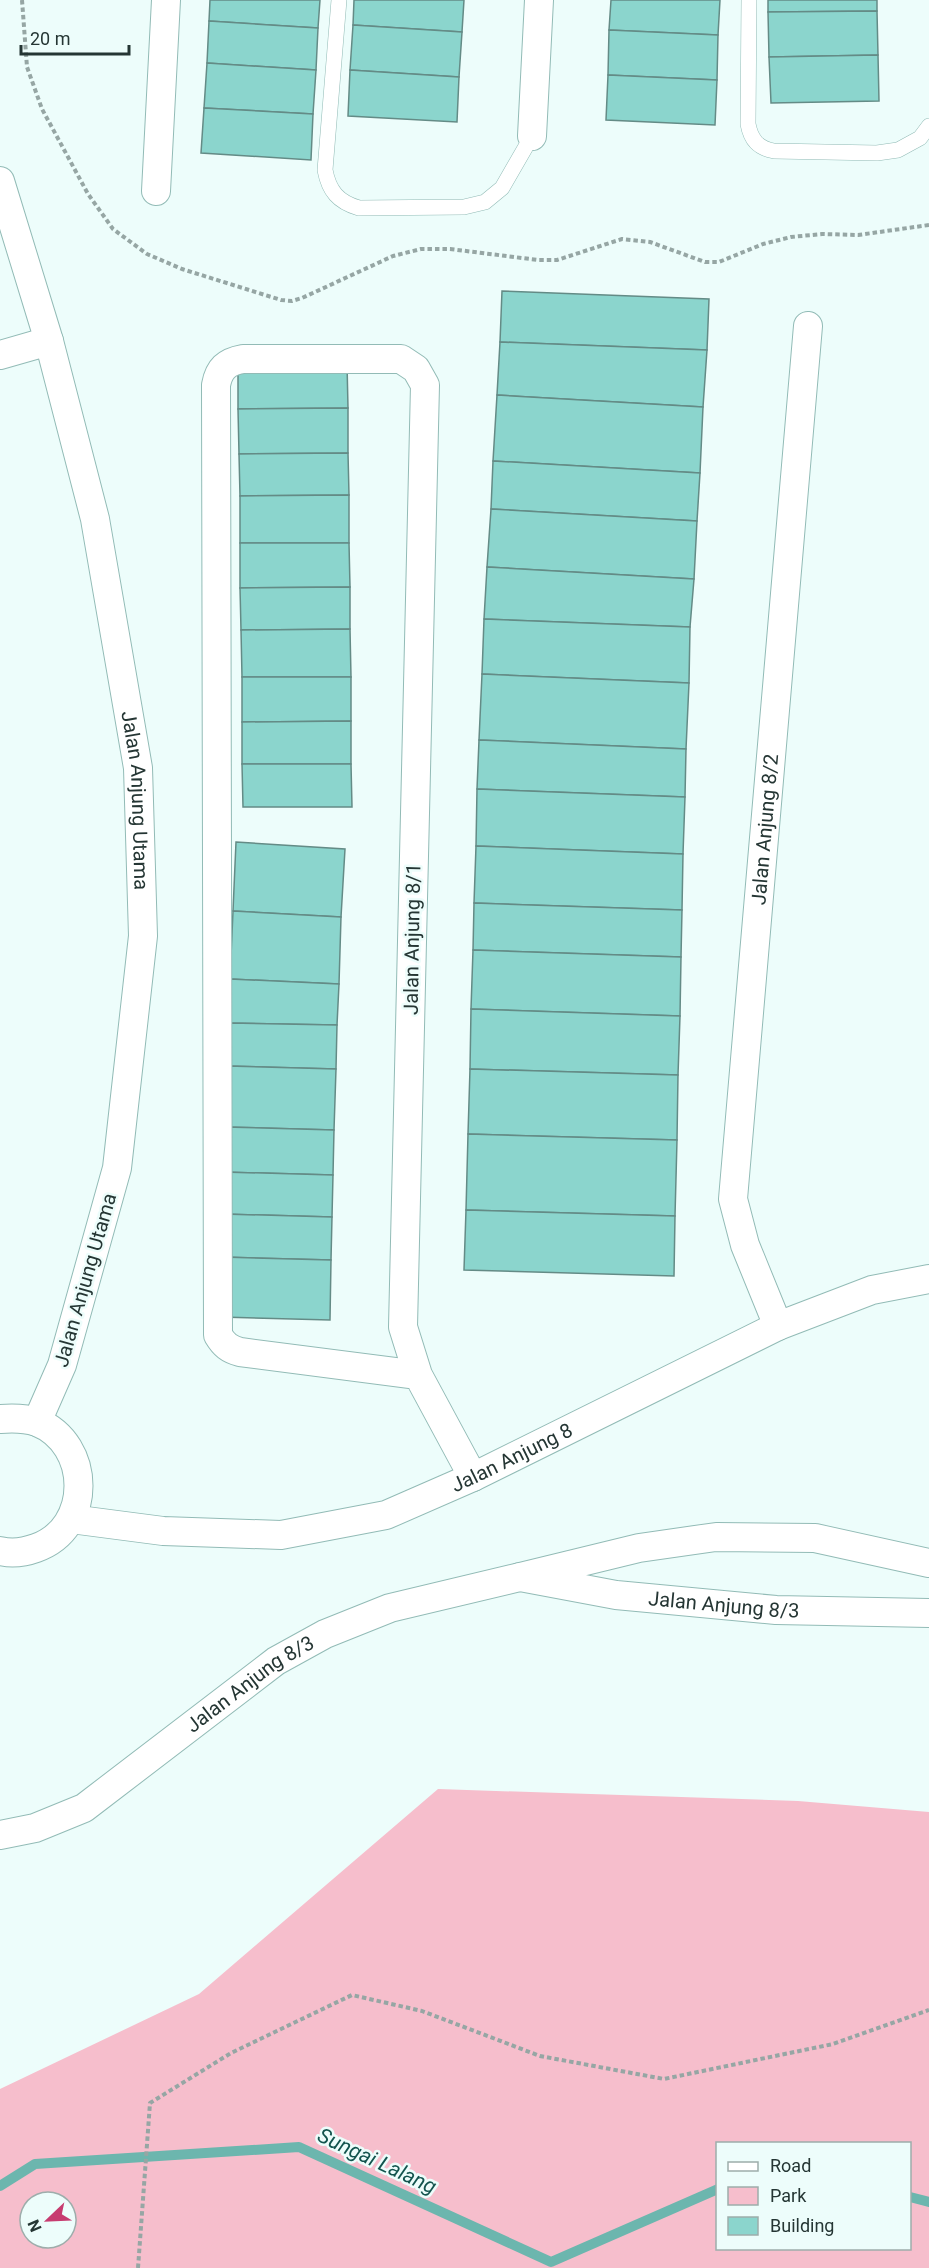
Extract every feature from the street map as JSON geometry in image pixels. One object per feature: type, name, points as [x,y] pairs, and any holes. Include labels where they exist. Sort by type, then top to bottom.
[{"type":"street","points":[[156,191],[166,0]]},
{"type":"street","points":[[532,136],[539,0]]},
{"type":"street","name":"Jalan Anjung Utama","points":[[0,181],[50,341],[95,519],[138,768],[143,936],[117,1168],[62,1365],[37,1422]]},
{"type":"street","name":"Jalan Anjung 8/2","points":[[778,1326],[745,1245],[733,1199],[808,326]]},
{"type":"street","points":[[0,355],[50,341]]},
{"type":"street","name":"Jalan Anjung 8/1","points":[[418,1375],[240,1352],[223,1344],[218,1335],[216,385],[218,375],[232,360],[401,359],[416,369],[425,385],[403,1327],[418,1375],[473,1477]]},
{"type":"street","name":"Jalan Anjung 8","points":[[71,1519],[163,1531],[281,1535],[386,1515],[473,1477],[778,1326],[872,1290],[929,1279]]},
{"type":"street","points":[[0,1419],[18,1418],[37,1422],[54,1432],[67,1446],[76,1463],[80,1482],[78,1501],[71,1519],[59,1534],[44,1546],[26,1552],[0,1551]]},
{"type":"street","name":"Jalan Anjung 8/3","points":[[0,1834],[35,1828],[84,1808],[276,1661],[325,1634],[390,1608],[639,1548],[716,1537],[815,1538],[929,1563]]},
{"type":"street","name":"Jalan Anjung 8/3","points":[[520,1577],[616,1595],[776,1610],[929,1613]]},
{"type":"lane","points":[[339,0],[325,170],[328,184],[335,196],[345,204],[359,207],[464,207],[485,202],[502,188],[532,136]]},
{"type":"lane","points":[[749,0],[748,124],[755,143],[764,149],[774,151],[877,153],[898,150],[920,138],[929,126]]},
{"type":"path","points":[[138,2268],[150,2103],[231,2053],[352,1995],[422,2011],[540,2056],[664,2079],[833,2044],[929,2010]]},
{"type":"green space","points":[[438,1789],[798,1801],[929,1812],[929,2268],[0,2268],[0,2089],[199,1994]]},
{"type":"building","points":[[210,0],[320,0],[318,28],[209,21]]},
{"type":"building","points":[[354,0],[464,0],[462,32],[353,25]]},
{"type":"building","points":[[611,0],[720,0],[718,35],[609,30]]},
{"type":"building","points":[[768,0],[877,0],[877,11],[768,12]]},
{"type":"building","points":[[877,11],[878,55],[769,57],[768,12]]},
{"type":"building","points":[[209,21],[318,28],[316,70],[207,63]]},
{"type":"building","points":[[353,25],[462,32],[459,77],[350,70]]},
{"type":"building","points":[[609,30],[718,35],[717,80],[608,75]]},
{"type":"building","points":[[878,55],[879,101],[771,103],[769,57]]},
{"type":"building","points":[[207,63],[316,70],[313,114],[204,108]]},
{"type":"building","points":[[350,70],[459,77],[457,122],[348,116]]},
{"type":"building","points":[[608,75],[717,80],[715,125],[606,120]]},
{"type":"building","points":[[204,108],[313,114],[311,160],[201,153]]},
{"type":"building","points":[[502,291],[709,299],[707,350],[500,342]]},
{"type":"building","points":[[500,342],[707,350],[703,407],[497,395]]},
{"type":"building","points":[[238,363],[347,363],[348,408],[238,409]]},
{"type":"building","points":[[497,395],[703,407],[700,473],[493,461]]},
{"type":"building","points":[[348,408],[348,453],[239,454],[238,409]]},
{"type":"building","points":[[348,453],[349,495],[240,496],[239,454]]},
{"type":"building","points":[[493,461],[700,473],[697,521],[491,509]]},
{"type":"building","points":[[349,495],[349,543],[240,543],[240,496]]},
{"type":"building","points":[[491,509],[697,521],[694,579],[487,567]]},
{"type":"building","points":[[240,543],[349,543],[350,587],[240,588]]},
{"type":"building","points":[[487,567],[694,579],[690,627],[484,619]]},
{"type":"building","points":[[350,587],[350,629],[241,630],[240,588]]},
{"type":"building","points":[[484,619],[690,627],[689,683],[482,674]]},
{"type":"building","points":[[350,629],[351,677],[242,677],[241,630]]},
{"type":"building","points":[[482,674],[689,683],[686,749],[479,740]]},
{"type":"building","points":[[242,677],[351,677],[351,721],[242,722]]},
{"type":"building","points":[[351,721],[351,764],[242,764],[242,722]]},
{"type":"building","points":[[479,740],[686,749],[685,797],[477,789]]},
{"type":"building","points":[[242,764],[351,764],[352,807],[243,807]]},
{"type":"building","points":[[477,789],[685,797],[683,854],[476,846]]},
{"type":"building","points":[[236,842],[345,849],[341,917],[233,911]]},
{"type":"building","points":[[476,846],[683,854],[682,910],[474,903]]},
{"type":"building","points":[[474,903],[682,910],[681,957],[473,950]]},
{"type":"building","points":[[233,911],[341,917],[339,984],[230,979]]},
{"type":"building","points":[[473,950],[681,957],[680,1016],[471,1009]]},
{"type":"building","points":[[230,979],[339,984],[337,1025],[228,1023]]},
{"type":"building","points":[[471,1009],[680,1016],[678,1075],[470,1069]]},
{"type":"building","points":[[228,1023],[337,1025],[336,1069],[227,1066]]},
{"type":"building","points":[[227,1066],[336,1069],[334,1130],[224,1127]]},
{"type":"building","points":[[470,1069],[678,1075],[677,1140],[468,1134]]},
{"type":"building","points":[[224,1127],[334,1130],[333,1175],[223,1172]]},
{"type":"building","points":[[468,1134],[677,1140],[675,1216],[466,1210]]},
{"type":"building","points":[[223,1172],[333,1175],[332,1217],[223,1214]]},
{"type":"building","points":[[466,1210],[675,1216],[674,1276],[464,1270]]},
{"type":"building","points":[[223,1214],[332,1217],[331,1260],[222,1257]]},
{"type":"building","points":[[222,1257],[331,1260],[330,1320],[221,1317]]},
{"type":"waterway","name":"Sungai Lalang","points":[[0,2186],[35,2164],[299,2147],[551,2262],[716,2190]]},
{"type":"waterway","name":"Sungai Lalang","points":[[911,2197],[929,2202]]}]
